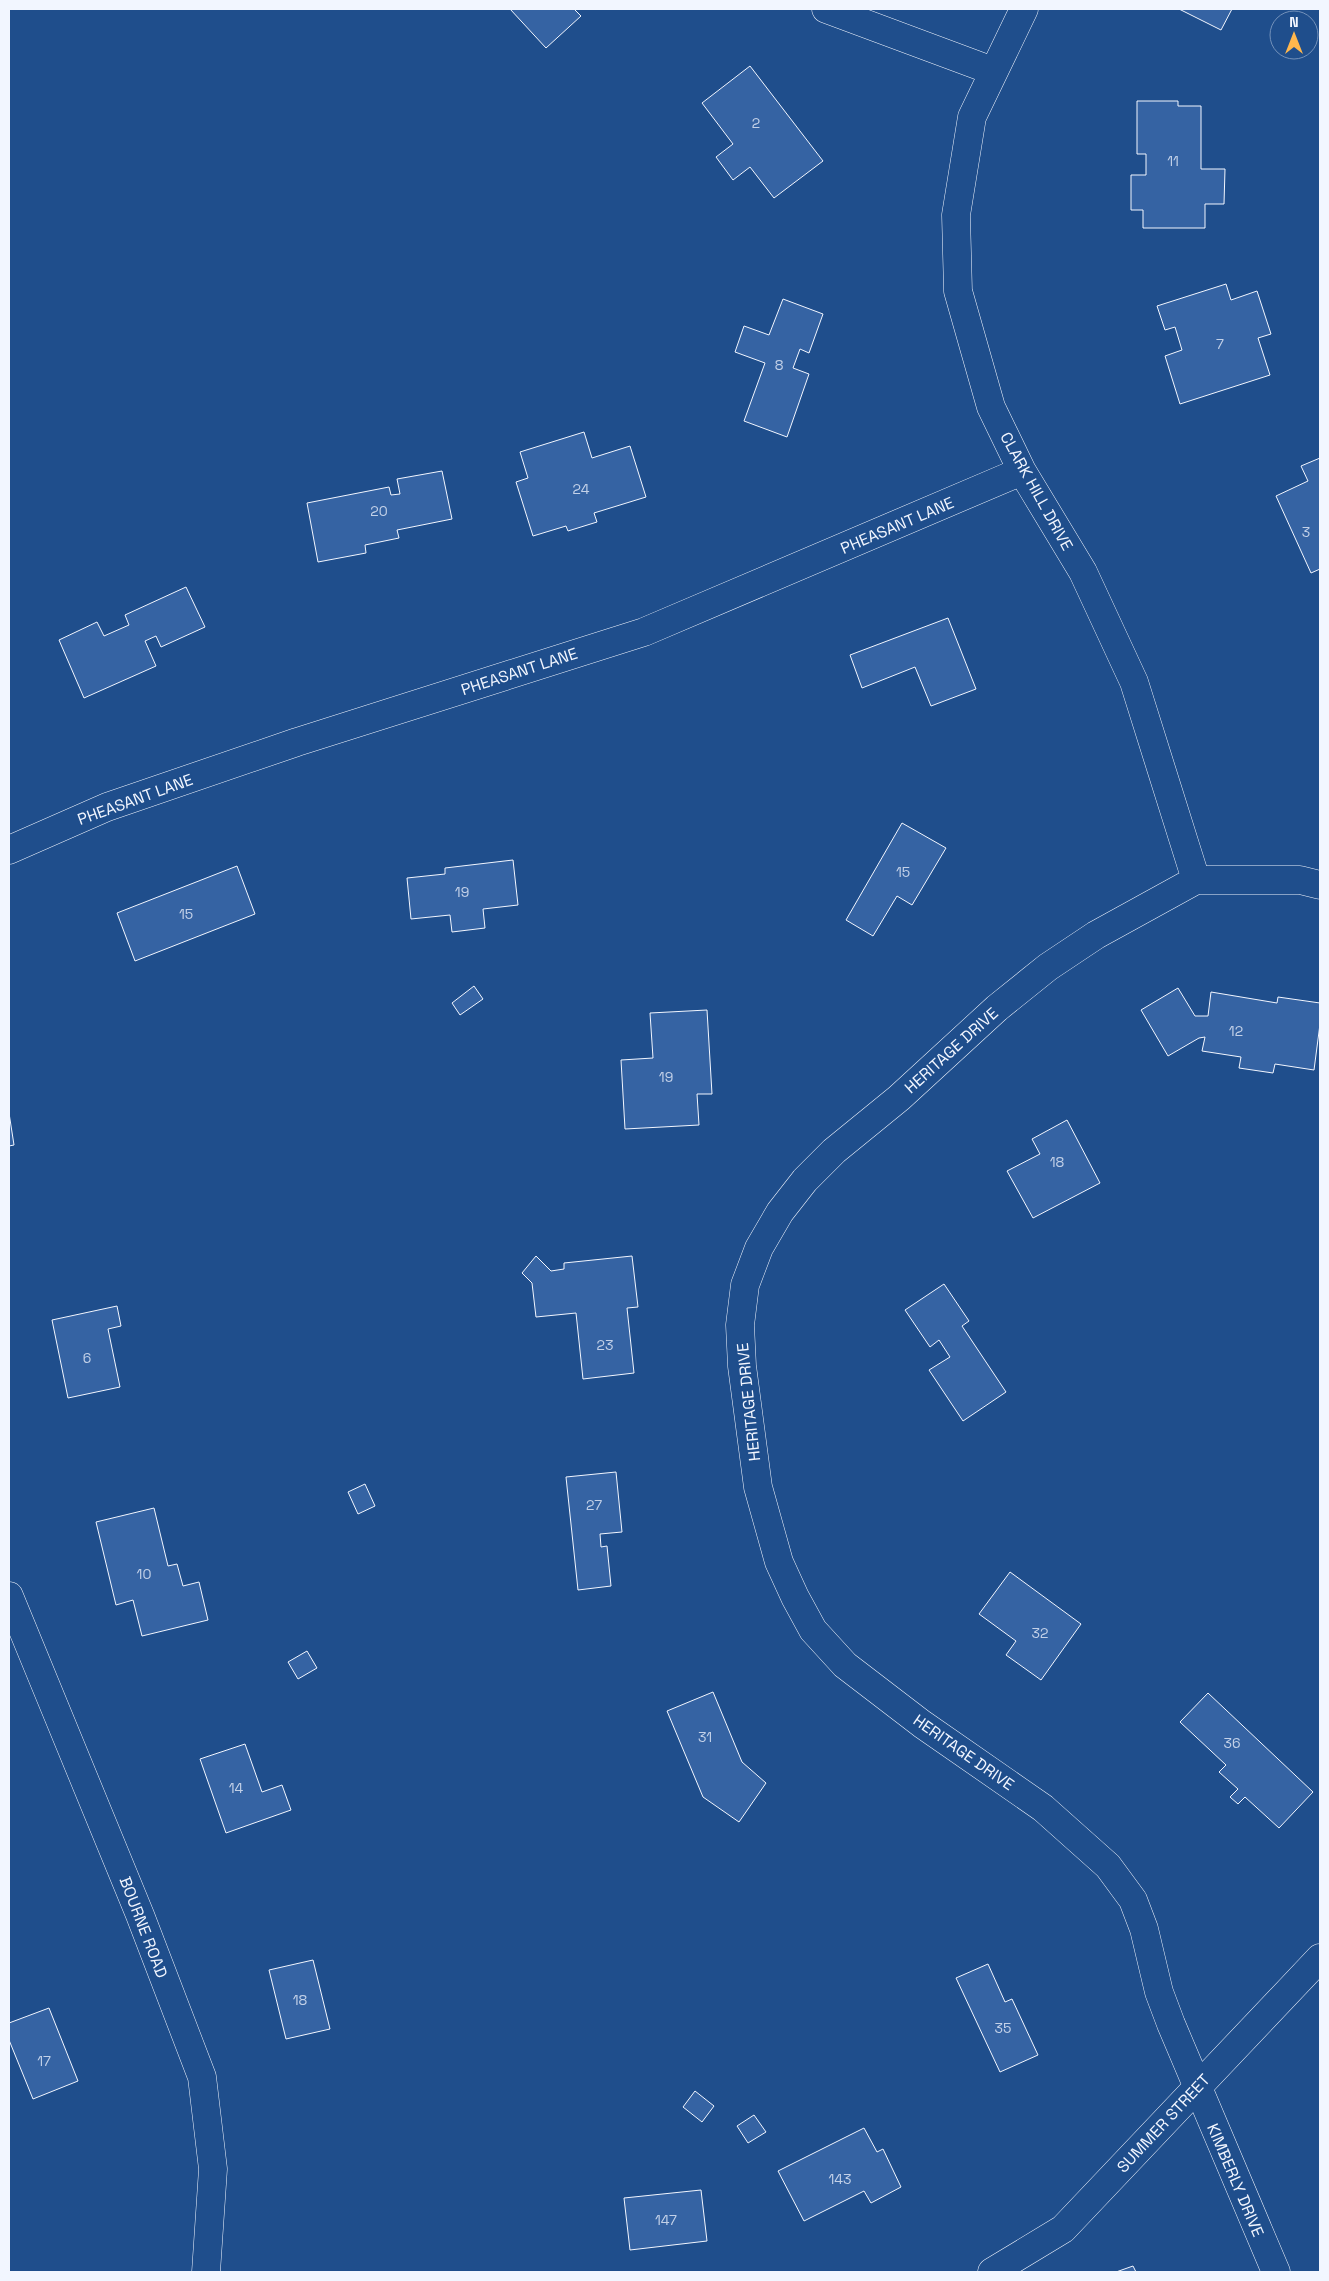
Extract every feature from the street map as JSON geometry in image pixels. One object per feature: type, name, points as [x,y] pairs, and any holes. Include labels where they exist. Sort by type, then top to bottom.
[{"type":"street","points":[[826,9],[993,71]]},
{"type":"street","name":"CLARK HILL DRIVE","points":[[1024,9],[972,117],[956,215],[958,291],[991,407],[1022,471],[1083,572],[1134,682],[1196,880]]},
{"type":"street","name":"PHEASANT LANE","points":[[9,850],[107,807],[297,742],[644,632],[1022,471]]},
{"type":"street","name":"HERITAGE DRIVE","points":[[1196,2088],[1159,1992],[1144,1929],[1133,1900],[1108,1866],[1043,1808],[922,1724],[845,1665],[813,1630],[795,1598],[780,1562],[758,1487],[751,1447],[740,1325],[745,1285],[759,1248],[780,1212],[805,1180],[834,1151],[899,1098],[997,1008],[1048,967],[1096,936],[1196,880],[1300,880],[1320,885]]},
{"type":"street","name":"BOURNE ROAD","points":[[9,1596],[140,1915],[202,2077],[213,2169],[206,2272]]},
{"type":"street","name":"SUMMER STREET","points":[[992,2272],[1063,2230],[1320,1958]]},
{"type":"street","name":"KIMBERLY DRIVE","points":[[1196,2088],[1276,2272]]},
{"type":"building","points":[[510,9],[574,9],[581,16],[546,48]]},
{"type":"building","points":[[1179,9],[1232,9],[1221,30]]},
{"type":"building","points":[[750,66],[823,161],[774,198],[750,167],[733,180],[716,157],[733,144],[702,103]]},
{"type":"building","points":[[1137,101],[1178,101],[1178,106],[1201,106],[1201,169],[1225,169],[1224,204],[1205,204],[1205,228],[1143,228],[1143,210],[1131,210],[1131,175],[1146,175],[1146,154],[1137,154]]},
{"type":"building","points":[[1226,284],[1231,300],[1257,291],[1271,334],[1258,338],[1270,375],[1180,404],[1165,356],[1182,350],[1175,327],[1165,330],[1157,306]]},
{"type":"building","points":[[783,299],[823,314],[809,353],[800,349],[793,368],[809,374],[787,437],[744,421],[765,363],[735,352],[744,326],[769,335]]},
{"type":"building","points":[[584,432],[592,458],[630,446],[646,497],[594,513],[597,522],[568,531],[566,526],[533,536],[516,482],[528,478],[520,452]]},
{"type":"building","points":[[1320,458],[1320,569],[1311,573],[1276,496],[1308,481],[1301,466]]},
{"type":"building","points":[[442,471],[452,519],[397,530],[399,538],[365,545],[366,553],[318,562],[307,503],[389,487],[391,495],[400,494],[397,479]]},
{"type":"building","points":[[186,587],[205,627],[161,647],[156,636],[145,641],[156,666],[84,698],[59,640],[97,622],[104,636],[129,625],[125,615]]},
{"type":"building","points":[[948,618],[976,689],[931,706],[915,667],[862,688],[850,655]]},
{"type":"building","points":[[902,823],[946,848],[912,905],[897,896],[873,936],[846,920]]},
{"type":"building","points":[[513,860],[518,905],[483,909],[485,928],[452,932],[450,915],[411,919],[407,878],[445,874],[445,868]]},
{"type":"building","points":[[237,866],[255,914],[135,961],[117,913]]},
{"type":"building","points":[[474,986],[483,999],[460,1015],[452,1003]]},
{"type":"building","points":[[1178,988],[1195,1016],[1208,1016],[1211,992],[1277,1003],[1278,997],[1320,1003],[1320,1024],[1314,1070],[1275,1064],[1273,1073],[1239,1068],[1241,1057],[1202,1051],[1205,1037],[1199,1038],[1168,1056],[1141,1010]]},
{"type":"building","points":[[707,1010],[712,1094],[697,1094],[699,1125],[625,1129],[621,1060],[653,1058],[650,1013]]},
{"type":"building","points":[[9,1113],[14,1145],[9,1146]]},
{"type":"building","points":[[1067,1120],[1100,1183],[1033,1218],[1007,1171],[1040,1154],[1032,1139]]},
{"type":"building","points":[[536,1256],[551,1271],[564,1269],[564,1263],[632,1256],[638,1307],[627,1308],[634,1373],[583,1379],[576,1313],[536,1317],[532,1283],[522,1273]]},
{"type":"building","points":[[944,1284],[969,1321],[962,1326],[1006,1392],[963,1421],[929,1370],[950,1357],[939,1340],[930,1347],[905,1310]]},
{"type":"building","points":[[117,1306],[121,1326],[108,1329],[120,1387],[68,1398],[52,1320]]},
{"type":"building","points":[[616,1472],[622,1532],[600,1534],[601,1547],[607,1546],[611,1586],[578,1590],[566,1477]]},
{"type":"building","points":[[365,1484],[375,1506],[358,1514],[348,1492]]},
{"type":"building","points":[[154,1508],[168,1566],[177,1564],[183,1586],[199,1582],[208,1620],[142,1636],[133,1600],[116,1605],[96,1522]]},
{"type":"building","points":[[1010,1572],[1081,1624],[1041,1680],[1006,1655],[1016,1641],[979,1614]]},
{"type":"building","points":[[307,1651],[317,1668],[298,1679],[288,1662]]},
{"type":"building","points":[[713,1692],[742,1762],[766,1783],[739,1822],[703,1797],[667,1711]]},
{"type":"building","points":[[1208,1693],[1313,1792],[1279,1828],[1245,1797],[1238,1804],[1230,1797],[1238,1789],[1219,1772],[1226,1765],[1180,1722]]},
{"type":"building","points":[[245,1744],[262,1792],[282,1785],[291,1810],[226,1833],[200,1759]]},
{"type":"building","points":[[313,1960],[330,2029],[286,2039],[269,1970]]},
{"type":"building","points":[[988,1964],[1005,2002],[1012,1999],[1038,2055],[1000,2072],[956,1978]]},
{"type":"building","points":[[49,2008],[78,2081],[33,2099],[9,2040],[9,2023]]},
{"type":"building","points":[[695,2091],[714,2106],[702,2122],[683,2107]]},
{"type":"building","points":[[754,2115],[766,2132],[748,2143],[737,2126]]},
{"type":"building","points":[[864,2128],[877,2152],[883,2149],[901,2187],[871,2203],[864,2191],[804,2221],[778,2171]]},
{"type":"building","points":[[701,2190],[707,2241],[630,2250],[624,2198]]},
{"type":"building","points":[[1133,2266],[1136,2272],[1116,2272]]}]
